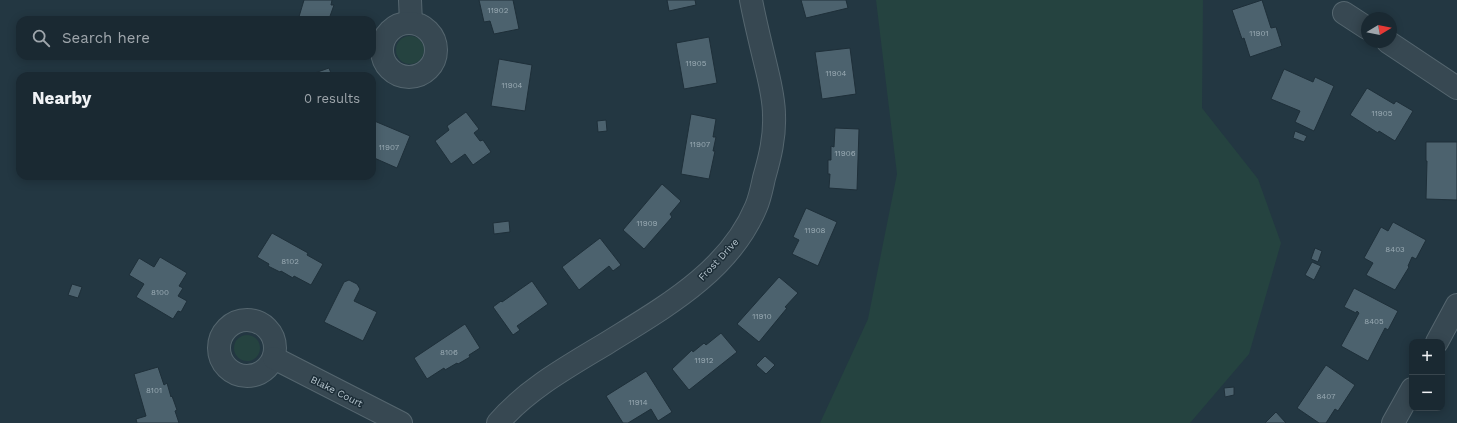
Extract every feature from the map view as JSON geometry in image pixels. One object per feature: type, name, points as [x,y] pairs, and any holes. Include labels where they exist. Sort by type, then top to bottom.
[{"type":"street","points":[[410,0],[411,23]]},
{"type":"street","name":"Frost Drive","points":[[498,423],[505,414],[532,391],[671,303],[699,280],[722,258],[734,245],[745,229],[756,206],[770,156],[774,130],[774,114],[769,78],[751,0]]},
{"type":"street","points":[[1344,13],[1361,24]]},
{"type":"street","points":[[1397,48],[1457,88]]},
{"type":"street","points":[[1439,339],[1457,305]]},
{"type":"street","name":"Blake Court","points":[[274,358],[401,423]]},
{"type":"street","points":[[1393,423],[1409,394]]},
{"type":"green space","points":[[876,0],[1203,0],[1202,108],[1258,179],[1281,243],[1249,354],[1190,423],[820,423],[868,319],[897,174]]},
{"type":"green space","points":[[410,36],[420,40],[424,50],[420,60],[410,64],[400,60],[396,50],[400,40]]},
{"type":"green space","points":[[247,335],[256,339],[260,348],[256,357],[247,361],[238,357],[234,348],[238,339]]},
{"type":"building","points":[[304,0],[332,0],[331,5],[334,5],[330,16],[299,16]]},
{"type":"building","points":[[479,0],[513,0],[519,29],[494,34],[490,21],[484,22]]},
{"type":"building","points":[[667,0],[695,0],[696,5],[669,11]]},
{"type":"building","points":[[801,0],[846,0],[848,8],[806,18]]},
{"type":"building","points":[[1262,0],[1271,28],[1276,27],[1282,46],[1250,57],[1232,10]]},
{"type":"building","points":[[709,37],[717,83],[684,89],[676,43]]},
{"type":"building","points":[[850,48],[856,94],[822,99],[815,52]]},
{"type":"building","points":[[499,59],[532,65],[525,111],[491,106]]},
{"type":"building","points":[[329,68],[330,72],[318,72]]},
{"type":"building","points":[[1284,69],[1313,82],[1315,77],[1334,86],[1314,131],[1295,122],[1300,111],[1271,99]]},
{"type":"building","points":[[1367,88],[1394,104],[1396,101],[1413,111],[1395,141],[1379,131],[1378,133],[1350,115]]},
{"type":"building","points":[[466,112],[479,129],[474,133],[480,141],[483,140],[491,152],[473,165],[465,154],[451,164],[435,141],[449,130],[447,126]]},
{"type":"building","points":[[691,114],[716,119],[713,137],[716,137],[713,151],[715,151],[709,179],[681,174]]},
{"type":"building","points":[[606,120],[607,131],[598,132],[597,121]]},
{"type":"building","points":[[376,122],[410,136],[397,168],[376,159]]},
{"type":"building","points":[[835,128],[859,129],[857,190],[829,188],[830,174],[828,174],[828,160],[831,160],[831,146],[834,147]]},
{"type":"building","points":[[1295,131],[1307,136],[1304,142],[1293,138]]},
{"type":"building","points":[[1426,142],[1457,142],[1457,200],[1426,199]]},
{"type":"building","points":[[662,184],[681,201],[670,214],[672,217],[644,249],[623,230]]},
{"type":"building","points":[[806,208],[837,222],[818,266],[792,254],[799,240],[793,237]]},
{"type":"building","points":[[509,221],[510,232],[494,234],[493,223]]},
{"type":"building","points":[[1393,222],[1426,240],[1416,259],[1412,257],[1408,266],[1409,267],[1395,290],[1366,275],[1373,263],[1364,258],[1381,227],[1388,231]]},
{"type":"building","points":[[272,233],[308,253],[307,255],[323,264],[311,285],[294,276],[293,278],[268,266],[269,264],[257,257]]},
{"type":"building","points":[[600,238],[621,265],[613,271],[609,266],[579,290],[562,267]]},
{"type":"building","points":[[1315,248],[1322,251],[1318,262],[1311,259]]},
{"type":"building","points":[[160,257],[187,273],[179,286],[183,288],[178,296],[187,301],[181,312],[178,311],[173,319],[136,297],[144,284],[129,275],[139,258],[154,267]]},
{"type":"building","points":[[1312,262],[1321,266],[1314,280],[1305,275]]},
{"type":"building","points":[[779,277],[798,293],[785,307],[787,308],[759,342],[737,324]]},
{"type":"building","points":[[349,280],[357,284],[360,289],[354,301],[377,312],[363,341],[324,322],[344,282]]},
{"type":"building","points":[[532,281],[548,304],[517,326],[520,330],[513,335],[493,307]]},
{"type":"building","points":[[72,284],[82,287],[78,298],[68,295]]},
{"type":"building","points":[[1354,288],[1398,311],[1388,330],[1385,328],[1368,361],[1341,346],[1359,313],[1344,307]]},
{"type":"building","points":[[465,324],[480,348],[469,355],[470,357],[445,370],[444,368],[427,379],[414,358]]},
{"type":"building","points":[[721,333],[737,352],[689,390],[672,369],[692,350],[693,352],[704,343],[706,345]]},
{"type":"building","points":[[765,356],[775,365],[766,374],[756,365]]},
{"type":"building","points":[[1326,365],[1355,385],[1338,411],[1335,409],[1326,423],[1319,423],[1297,408]]},
{"type":"building","points":[[158,367],[164,385],[167,383],[171,397],[172,396],[177,410],[175,411],[179,423],[137,423],[136,419],[146,416],[134,374]]},
{"type":"building","points":[[646,371],[672,412],[658,421],[651,409],[628,423],[623,423],[606,396]]},
{"type":"building","points":[[1234,387],[1234,395],[1225,397],[1224,388]]},
{"type":"building","points":[[1276,412],[1286,423],[1265,423]]}]
